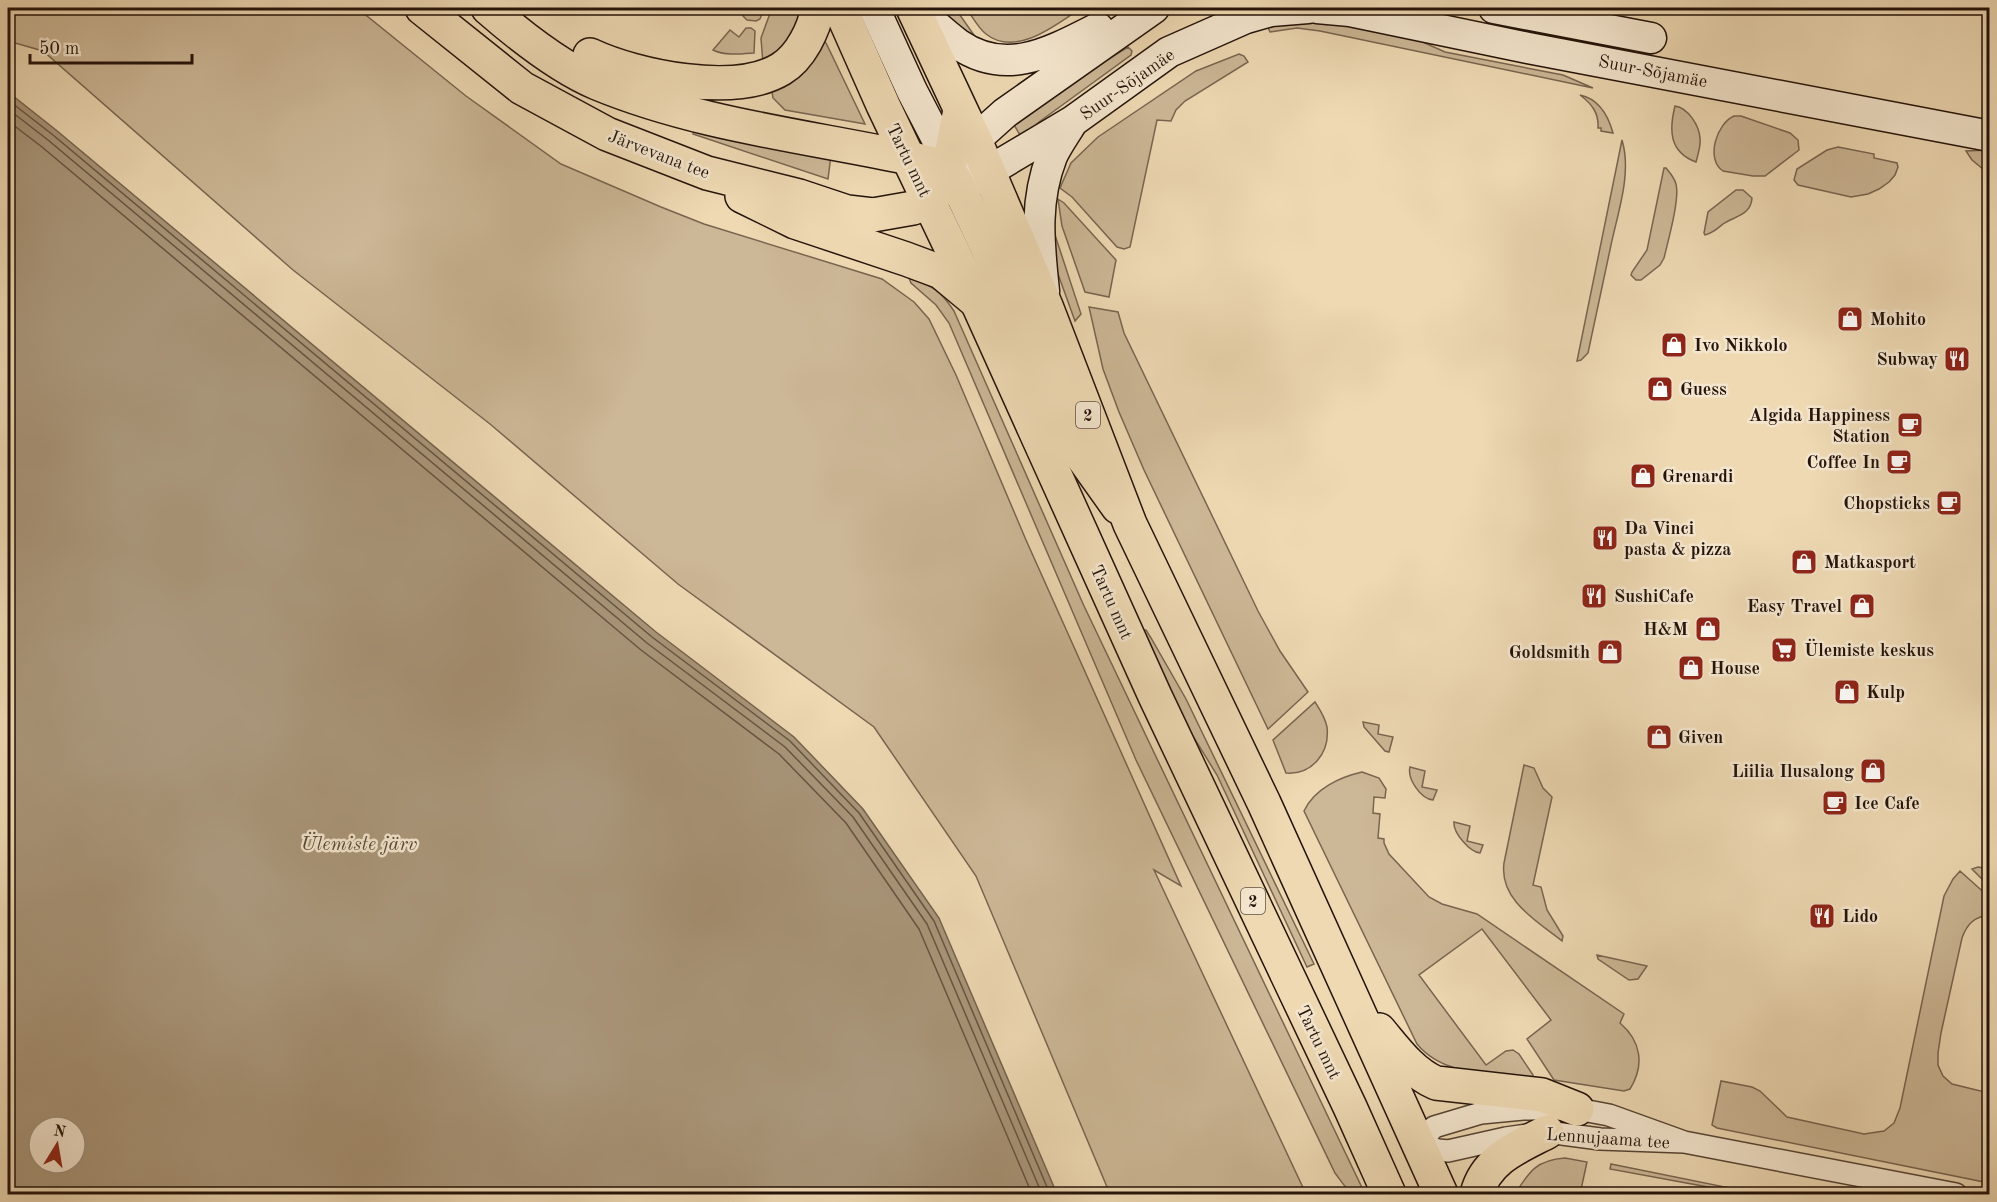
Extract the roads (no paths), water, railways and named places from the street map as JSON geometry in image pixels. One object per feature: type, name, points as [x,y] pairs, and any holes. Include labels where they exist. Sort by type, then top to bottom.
[{"type":"main road","name":"Järvevana tee","points":[[422,8],[522,88],[607,134],[707,174],[799,196],[847,212],[873,215],[913,207],[957,179]]},
{"type":"main road","points":[[488,8],[548,55],[585,77],[665,108],[909,158]]},
{"type":"main road","points":[[512,8],[574,47],[619,67],[649,76],[686,81],[726,81],[761,78],[781,69],[794,59],[807,38],[818,8]]},
{"type":"main road","name":"Tartu mnt","points":[[840,8],[909,158],[957,179],[1046,306],[1130,524],[1264,803],[1441,1194]]},
{"type":"main road","points":[[874,8],[912,91],[957,179],[1076,448],[1130,524]]},
{"type":"main road","points":[[914,8],[959,44],[994,61],[1039,56],[1107,23],[1151,9]]},
{"type":"main road","name":"Tartu mnt","points":[[914,8],[960,110],[957,179],[976,303],[1155,696],[1389,1194]]},
{"type":"main road","name":"Suur-Sõjamäe","points":[[957,179],[1019,154],[1073,121],[1169,52],[1246,18],[1271,12],[1308,8]]},
{"type":"main road","name":"Suur-Sõjamäe","points":[[1317,8],[1350,11],[1528,48],[1989,136]]},
{"type":"main road","name":"Suur-Sõjamäe","points":[[1494,8],[1651,38]]},
{"type":"main road","points":[[957,179],[1005,113],[1151,9]]},
{"type":"main road","points":[[1046,306],[1038,228],[1043,183],[1053,154],[1073,121]]},
{"type":"main road","points":[[707,174],[753,203],[795,222],[941,272],[976,303]]},
{"type":"main road","points":[[1357,1005],[1403,1058],[1425,1078],[1436,1083],[1542,1095],[1577,1109]]},
{"type":"main road","points":[[1350,1107],[1386,1134],[1419,1143],[1397,1165],[1389,1194]]},
{"type":"main road","points":[[1477,1194],[1483,1178],[1492,1165],[1505,1154],[1547,1132]]},
{"type":"street","name":"Lennujaama tee","points":[[1684,1142],[1609,1115],[1577,1109],[1523,1109],[1480,1113],[1434,1127],[1419,1143],[1438,1150],[1449,1151],[1506,1138],[1547,1132],[1600,1139],[1684,1142],[1956,1194]]},
{"type":"water","name":"Ülemiste järv","points":[[8,92],[656,632],[794,737],[863,809],[939,918],[1057,1194],[8,1194]]},
{"type":"place","name":"Mohito","points":[[1850,319]]},
{"type":"place","name":"Ivo Nikkolo","points":[[1674,345]]},
{"type":"place","name":"Subway","points":[[1957,359]]},
{"type":"place","name":"Guess","points":[[1660,389]]},
{"type":"place","name":"Algida Happiness Station","points":[[1910,425]]},
{"type":"place","name":"Coffee In","points":[[1899,462]]},
{"type":"place","name":"Grenardi","points":[[1643,476]]},
{"type":"place","name":"Chopsticks","points":[[1949,503]]},
{"type":"place","name":"Da Vinci pasta & pizza","points":[[1605,538]]},
{"type":"place","name":"Matkasport","points":[[1804,562]]},
{"type":"place","name":"SushiCafe","points":[[1594,596]]},
{"type":"place","name":"Easy Travel","points":[[1862,606]]},
{"type":"place","name":"H&M","points":[[1708,629]]},
{"type":"place","name":"Ülemiste keskus","points":[[1784,650]]},
{"type":"place","name":"Goldsmith","points":[[1610,652]]},
{"type":"place","name":"House","points":[[1691,668]]},
{"type":"place","name":"Kulp","points":[[1847,692]]},
{"type":"place","name":"Given","points":[[1659,737]]},
{"type":"place","name":"Liilia Ilusalong","points":[[1873,771]]},
{"type":"place","name":"Ice Cafe","points":[[1835,803]]},
{"type":"place","name":"Lido","points":[[1822,916]]}]
